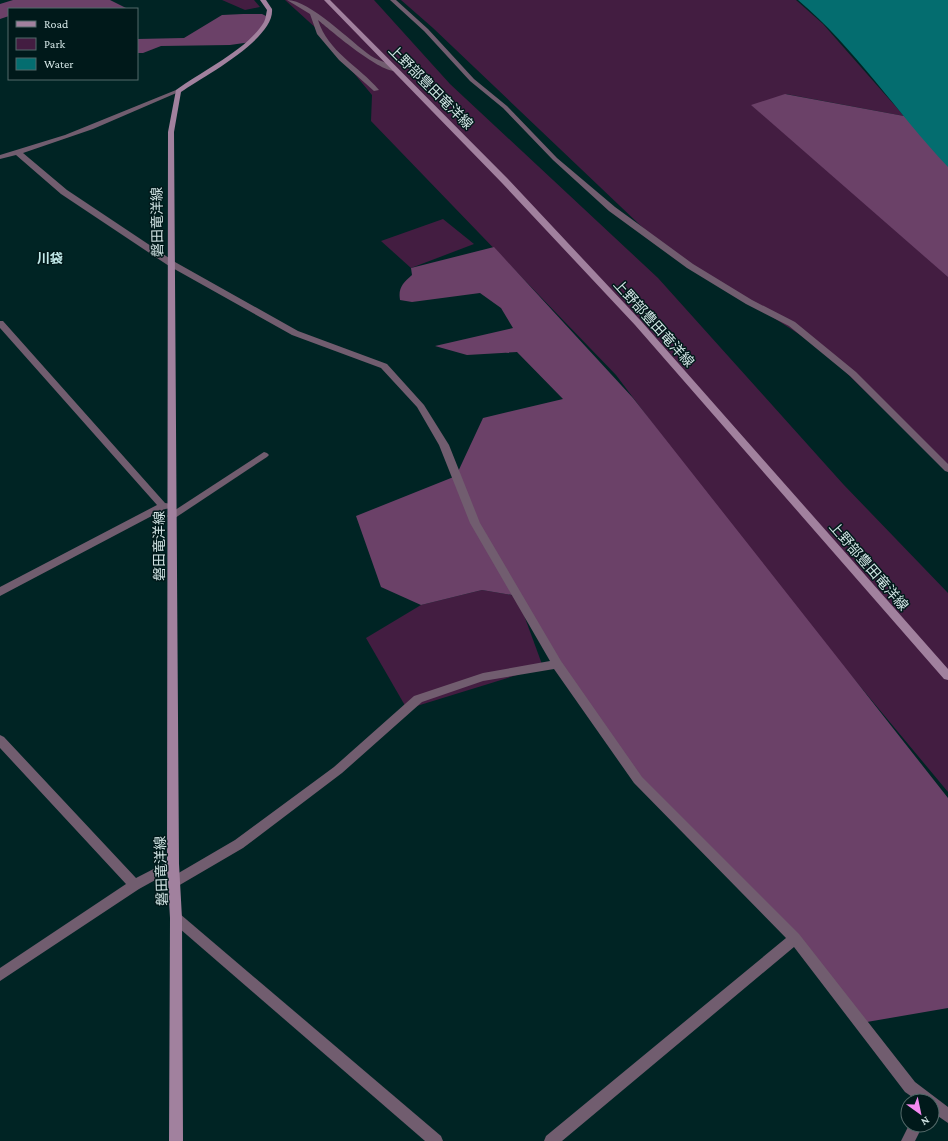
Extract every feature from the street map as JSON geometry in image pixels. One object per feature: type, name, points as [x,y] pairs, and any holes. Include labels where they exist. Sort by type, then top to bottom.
[{"type":"main road","points":[[178,91],[249,44],[264,29],[270,18],[270,9],[263,0]]},
{"type":"main road","name":"上野部豊田竜洋線","points":[[327,0],[505,181],[638,323],[948,676]]},
{"type":"main road","name":"磐田竜洋線","points":[[176,1141],[176,918],[173,864],[169,510],[172,264],[171,132],[178,91]]},
{"type":"street","points":[[290,0],[312,13],[319,33],[341,59],[376,90]]},
{"type":"street","points":[[299,0],[312,13],[370,58],[396,70]]},
{"type":"street","points":[[393,0],[426,30],[472,80],[504,107],[555,159],[612,209],[690,266],[749,302],[792,324],[853,374],[948,468]]},
{"type":"street","points":[[0,157],[87,128],[178,91]]},
{"type":"street","points":[[18,152],[64,192],[172,264],[295,333],[384,366],[420,405],[444,445],[474,523],[557,664],[638,780],[795,938],[910,1087],[918,1093]]},
{"type":"street","points":[[0,323],[169,510]]},
{"type":"street","points":[[0,592],[169,510],[264,455]]},
{"type":"street","points":[[174,882],[238,844],[326,779],[418,699],[483,677],[557,664]]},
{"type":"street","points":[[0,740],[135,885]]},
{"type":"street","points":[[0,975],[135,885],[173,864]]},
{"type":"street","points":[[176,918],[436,1141]]},
{"type":"street","points":[[551,1141],[795,938]]},
{"type":"street","points":[[940,1110],[948,1116]]},
{"type":"green space","points":[[222,0],[254,0],[260,7],[245,10]]},
{"type":"green space","points":[[285,0],[374,0],[450,84],[658,278],[843,484],[948,593],[948,792],[759,565],[616,375],[371,121],[372,95],[318,30]]},
{"type":"green space","points":[[401,0],[796,0],[823,24],[904,116],[786,94],[948,274],[948,472],[822,349],[661,245],[433,28]]},
{"type":"green space","points":[[443,219],[474,244],[411,268],[381,241]]},
{"type":"green space","points":[[482,590],[517,596],[543,667],[407,709],[366,638],[421,605]]},
{"type":"shaded area","points":[[13,0],[110,0],[126,8],[8,8],[8,16],[0,19],[0,4]]},
{"type":"shaded area","points":[[262,14],[270,18],[251,42],[230,45],[161,46],[143,53],[138,53],[138,39],[184,38],[222,15]]},
{"type":"shaded area","points":[[785,94],[904,116],[948,162],[948,277],[751,105]]},
{"type":"shaded area","points":[[494,247],[633,398],[948,798],[948,1008],[861,1023],[776,919],[623,758],[518,596],[482,590],[421,605],[381,587],[356,516],[456,476],[483,418],[563,399],[517,352],[467,355],[435,346],[513,328],[501,308],[480,293],[412,302],[400,300],[402,286],[412,275],[411,268]]},
{"type":"water","points":[[798,0],[948,0],[948,167],[857,60],[819,19]]},
{"type":"district","name":"川袋","points":[[50,258]]}]
